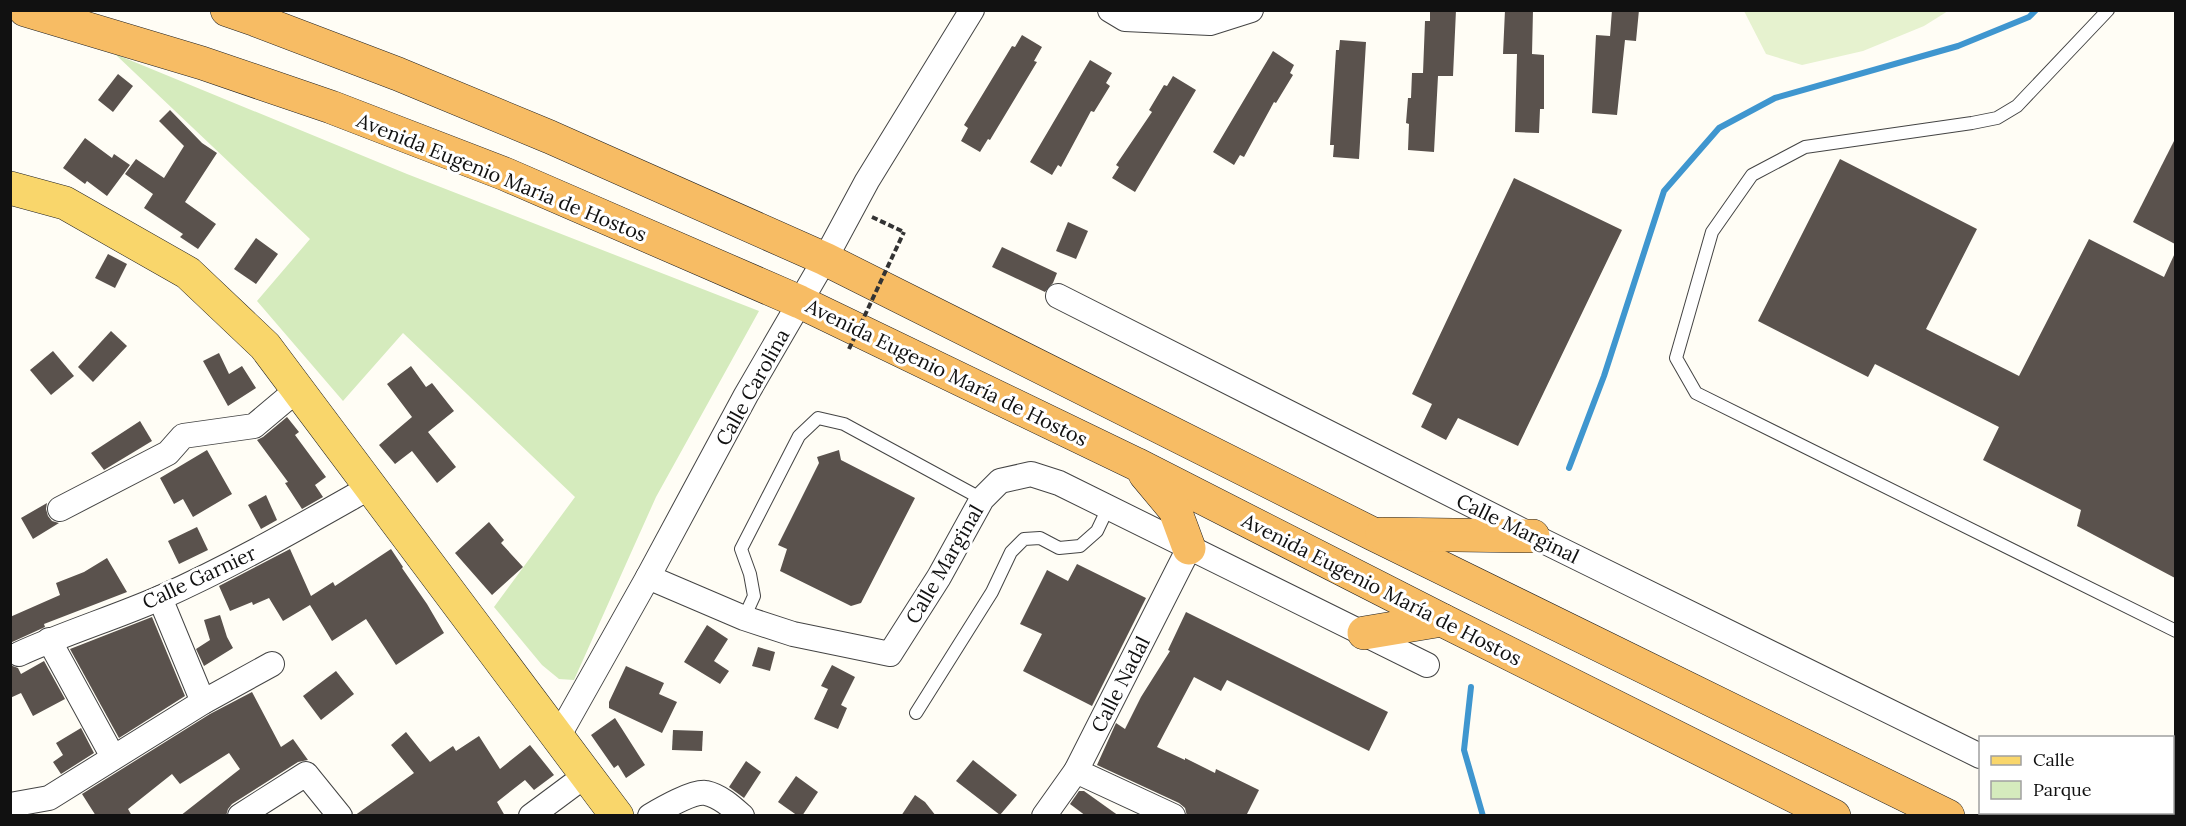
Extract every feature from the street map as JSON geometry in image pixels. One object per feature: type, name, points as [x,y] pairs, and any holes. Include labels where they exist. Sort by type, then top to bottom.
[{"type":"highway","name":"Avenida Eugenio María de Hostos","points":[[25,10],[202,63],[331,107],[505,174],[800,302],[1136,464],[1834,816]]},
{"type":"highway","points":[[227,10],[398,74],[539,133],[825,259],[1373,534],[1948,816]]},
{"type":"highway","points":[[1136,464],[1175,510],[1189,548]]},
{"type":"highway","points":[[1373,534],[1533,536]]},
{"type":"highway","points":[[1364,633],[1442,620]]},
{"type":"main road","points":[[10,188],[65,203],[188,273],[266,346],[617,816]]},
{"type":"street","name":"Calle Carolina","points":[[558,737],[746,395],[825,259],[867,181],[972,10]]},
{"type":"street","points":[[1110,10],[1125,19],[1210,23],[1251,10]]},
{"type":"street","name":"Calle Marginal","points":[[1058,296],[1533,536],[1979,756]]},
{"type":"street","points":[[60,509],[168,453],[183,436],[254,426],[298,389]]},
{"type":"street","name":"Calle Marginal","points":[[744,618],[792,634],[890,654],[939,577],[982,499],[1000,481],[1031,474],[1059,483],[1427,664]]},
{"type":"street","name":"Calle Garnier","points":[[19,654],[49,640],[160,598],[267,546],[372,486]]},
{"type":"street","name":"Calle Nadal","points":[[1044,816],[1076,771],[1189,548]]},
{"type":"street","points":[[648,577],[744,618]]},
{"type":"street","points":[[160,598],[203,702]]},
{"type":"street","points":[[49,640],[113,757]]},
{"type":"street","points":[[10,805],[49,798],[203,702],[272,664]]},
{"type":"street","points":[[1076,771],[1173,816]]},
{"type":"street","points":[[240,816],[306,774],[340,816]]},
{"type":"street","points":[[531,816],[586,775]]},
{"type":"street","points":[[650,816],[671,803],[704,793],[719,798],[742,816]]},
{"type":"lane","points":[[2108,10],[2017,106],[1997,118],[1805,147],[1752,175],[1712,232],[1676,358],[1696,393],[2175,631]]},
{"type":"lane","points":[[744,618],[754,596],[750,574],[741,549],[799,436],[819,418],[844,424],[982,499]]},
{"type":"lane","points":[[916,713],[992,592],[1011,552],[1024,539],[1040,538],[1059,548],[1080,546],[1097,531],[1108,508]]},
{"type":"lane","points":[[2174,816],[2175,810]]},
{"type":"path","points":[[849,349],[903,232],[878,220]]},
{"type":"green space","points":[[1744,11],[1948,11],[1924,26],[1863,51],[1802,65],[1766,54]]},
{"type":"green space","points":[[115,54],[407,174],[759,311],[656,497],[574,680],[559,679],[542,665],[494,607],[575,497],[403,333],[343,401],[257,301],[310,239]]},
{"type":"building","points":[[1430,10],[1456,10],[1453,76],[1438,76],[1434,152],[1408,150],[1409,124],[1406,123],[1408,98],[1411,98],[1412,73],[1423,73],[1425,21],[1430,21]]},
{"type":"building","points":[[1505,10],[1533,10],[1532,54],[1544,55],[1544,109],[1540,109],[1539,133],[1515,132],[1517,54],[1503,54]]},
{"type":"building","points":[[1612,10],[1639,10],[1636,41],[1625,40],[1617,115],[1592,113],[1596,35],[1610,36]]},
{"type":"building","points":[[1022,35],[1042,47],[1034,61],[1037,62],[990,140],[988,139],[980,152],[961,141],[968,128],[964,125],[1012,46],[1015,47]]},
{"type":"building","points":[[1340,40],[1366,42],[1359,159],[1333,157],[1334,145],[1330,145],[1336,50],[1339,50]]},
{"type":"building","points":[[1273,51],[1294,65],[1290,73],[1293,75],[1276,103],[1274,102],[1244,157],[1240,155],[1234,165],[1213,152]]},
{"type":"building","points":[[1090,60],[1112,73],[1106,83],[1110,86],[1094,112],[1091,111],[1061,167],[1058,165],[1052,175],[1030,162]]},
{"type":"building","points":[[118,74],[133,86],[113,112],[98,100]]},
{"type":"building","points":[[1173,76],[1196,90],[1135,192],[1112,178],[1119,167],[1116,165],[1152,112],[1149,110],[1164,85],[1167,86]]},
{"type":"building","points":[[170,110],[202,143],[217,153],[185,202],[216,224],[198,249],[180,237],[183,234],[144,208],[153,194],[125,174],[136,159],[164,178],[184,146],[159,121]]},
{"type":"building","points":[[85,138],[112,158],[114,154],[130,165],[107,196],[87,181],[85,184],[63,168]]},
{"type":"building","points":[[2175,139],[2175,244],[2133,222]]},
{"type":"building","points":[[1840,159],[1977,229],[1926,329],[2019,376],[2089,239],[2164,277],[2175,253],[2175,578],[2077,526],[2081,510],[1983,460],[1999,427],[1875,364],[1868,377],[1758,321]]},
{"type":"building","points":[[1514,178],[1622,230],[1518,446],[1458,418],[1446,440],[1421,427],[1432,404],[1412,394]]},
{"type":"building","points":[[1068,222],[1088,231],[1076,259],[1056,251]]},
{"type":"building","points":[[256,238],[278,254],[256,284],[234,269]]},
{"type":"building","points":[[1002,247],[1057,273],[1053,283],[1045,292],[992,267]]},
{"type":"building","points":[[108,254],[127,264],[115,288],[95,278]]},
{"type":"building","points":[[111,331],[127,346],[93,382],[78,367]]},
{"type":"building","points":[[53,351],[74,376],[51,395],[30,370]]},
{"type":"building","points":[[219,353],[229,374],[242,366],[256,388],[228,406],[203,361]]},
{"type":"building","points":[[411,366],[426,387],[432,383],[454,411],[428,432],[456,467],[437,483],[412,451],[395,464],[379,445],[412,417],[387,384]]},
{"type":"building","points":[[287,417],[299,432],[295,435],[326,477],[315,485],[323,497],[302,509],[285,483],[288,482],[257,440]]},
{"type":"building","points":[[140,421],[152,441],[104,470],[91,453]]},
{"type":"building","points":[[207,450],[232,494],[193,517],[183,499],[174,504],[160,478]]},
{"type":"building","points":[[839,450],[841,460],[915,498],[861,603],[851,606],[780,571],[787,549],[778,545],[819,463],[817,457]]},
{"type":"building","points":[[266,495],[277,520],[261,529],[248,505]]},
{"type":"building","points":[[47,503],[48,516],[52,521],[59,523],[33,539],[21,518]]},
{"type":"building","points":[[489,522],[504,540],[501,543],[523,567],[492,595],[455,553]]},
{"type":"building","points":[[197,527],[208,550],[179,564],[168,541]]},
{"type":"building","points":[[290,549],[311,596],[333,582],[335,586],[391,549],[444,633],[396,665],[366,619],[332,641],[310,605],[283,621],[269,598],[230,611],[219,586]]},
{"type":"building","points":[[107,558],[127,592],[44,624],[45,627],[10,643],[10,617],[60,595],[56,583],[84,572]]},
{"type":"building","points":[[1077,564],[1146,598],[1092,706],[1023,671],[1042,634],[1020,624],[1047,570],[1068,581]]},
{"type":"building","points":[[1186,612],[1388,712],[1369,751],[1227,680],[1221,691],[1194,677],[1157,747],[1215,773],[1216,769],[1259,790],[1246,816],[1187,816],[1185,808],[1179,803],[1097,765],[1116,723],[1125,729],[1141,697],[1170,651],[1168,650]]},
{"type":"building","points":[[220,615],[233,648],[204,666],[196,649],[210,640],[204,620]]},
{"type":"building","points":[[152,617],[185,696],[119,738],[70,649]]},
{"type":"building","points":[[707,625],[728,639],[714,661],[729,671],[720,684],[684,662]]},
{"type":"building","points":[[758,647],[775,652],[770,671],[752,666]]},
{"type":"building","points":[[44,661],[65,699],[33,716],[21,693],[10,698],[10,665],[18,668],[21,674]]},
{"type":"building","points":[[832,665],[855,677],[841,705],[847,708],[838,729],[814,719],[828,689],[821,686]]},
{"type":"building","points":[[626,666],[664,683],[659,694],[677,702],[662,733],[609,708],[609,702]]},
{"type":"building","points":[[336,671],[354,694],[321,720],[303,696]]},
{"type":"building","points":[[252,692],[281,747],[293,739],[308,760],[298,762],[232,804],[226,816],[180,816],[240,769],[229,753],[180,784],[172,774],[128,809],[132,816],[96,816],[82,794],[210,714]]},
{"type":"building","points":[[615,718],[645,765],[626,778],[618,765],[614,768],[591,735]]},
{"type":"building","points":[[81,728],[94,753],[61,774],[53,762],[63,755],[56,743]]},
{"type":"building","points":[[673,730],[703,731],[702,751],[672,750]]},
{"type":"building","points":[[406,732],[430,762],[453,746],[456,751],[479,736],[500,769],[530,745],[554,775],[534,790],[525,780],[497,802],[505,816],[354,816],[414,773],[391,745]]},
{"type":"building","points":[[973,760],[1017,795],[1000,815],[956,781]]},
{"type":"building","points":[[746,761],[761,772],[744,798],[729,787]]},
{"type":"building","points":[[796,776],[818,792],[802,816],[798,816],[778,802]]},
{"type":"building","points":[[1079,791],[1084,791],[1119,816],[1086,816],[1070,804]]},
{"type":"building","points":[[915,795],[925,802],[936,816],[901,816]]},
{"type":"waterway","points":[[1569,468],[1604,376],[1664,191],[1719,128],[1775,98],[1958,46],[2029,17],[2036,10]]},
{"type":"waterway","points":[[1471,687],[1464,750],[1483,816]]}]
